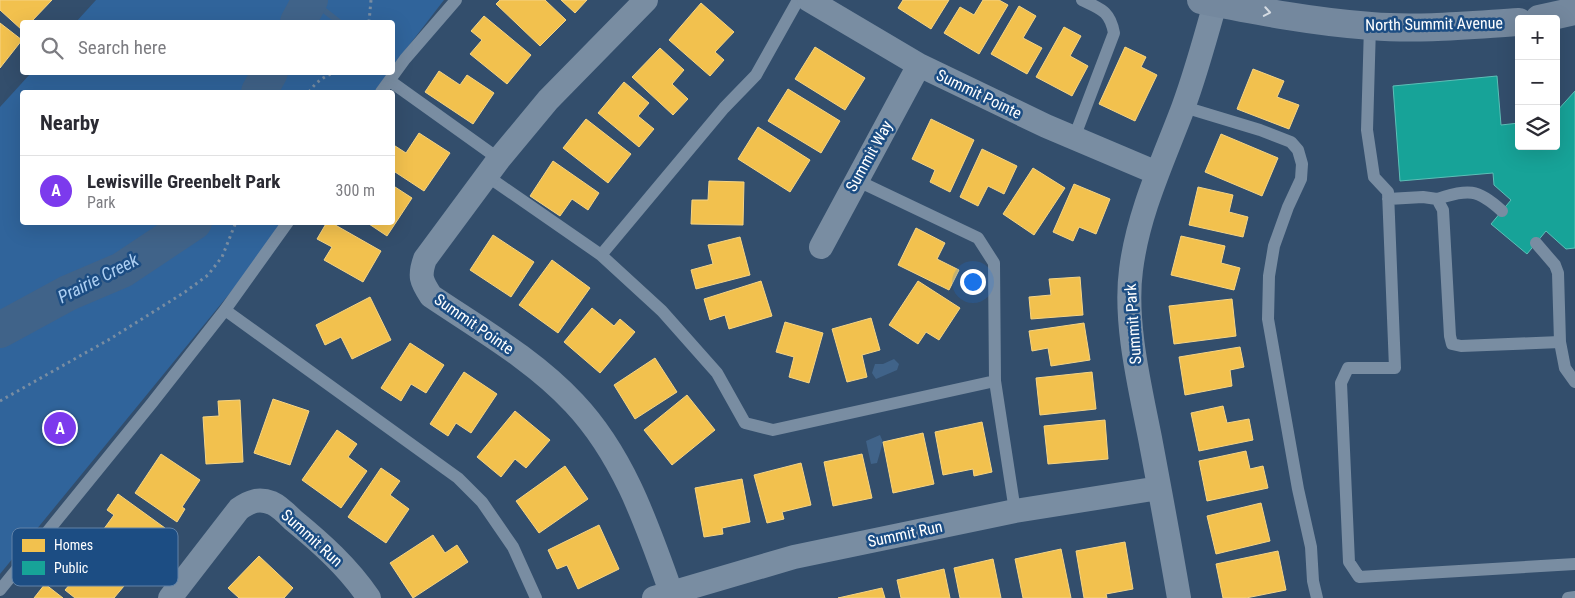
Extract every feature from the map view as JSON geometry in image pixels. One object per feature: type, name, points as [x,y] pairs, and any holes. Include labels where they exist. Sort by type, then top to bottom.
[{"type":"main road","name":"North Summit Avenue","points":[[1211,1],[1322,21],[1370,26],[1449,26],[1515,22]]},
{"type":"main road","points":[[1557,15],[1575,11]]},
{"type":"street","name":"Summit Pointe","points":[[646,0],[548,100],[493,168],[425,259],[421,271],[423,285],[431,296],[537,370],[574,403],[591,424],[615,458],[634,494],[662,595]]},
{"type":"street","name":"Summit Pointe","points":[[809,0],[919,65],[1046,126],[1157,173]]},
{"type":"street","name":"Summit Park","points":[[1179,598],[1160,488],[1135,363],[1129,304],[1130,272],[1136,240],[1157,173],[1184,106],[1211,1]]},
{"type":"street","name":"Summit Way","points":[[821,247],[919,65]]},
{"type":"street","name":"Summit Run","points":[[662,595],[794,557],[1015,511],[1160,488]]},
{"type":"street","name":"Summit Run","points":[[173,597],[239,509],[249,502],[261,500],[274,504],[330,550],[369,598]]},
{"type":"lane","points":[[395,74],[405,59],[456,0]]},
{"type":"lane","points":[[601,255],[724,108],[756,75],[798,0]]},
{"type":"lane","points":[[1074,138],[1114,33],[1112,21],[1101,9],[1082,0]]},
{"type":"lane","points":[[1370,26],[1367,130],[1374,177],[1388,192],[1394,368],[1348,368],[1341,383],[1349,562],[1359,577],[1575,564]]},
{"type":"lane","points":[[383,90],[394,75]]},
{"type":"lane","points":[[390,81],[493,168],[601,255],[662,311],[717,373],[745,423],[773,430],[995,381]]},
{"type":"lane","points":[[1184,106],[1291,142],[1298,150],[1302,164],[1301,178],[1274,246],[1268,276],[1268,319],[1298,489],[1311,547],[1313,581],[1317,598]]},
{"type":"lane","points":[[856,180],[978,238],[994,263],[995,381],[1015,511]]},
{"type":"lane","points":[[1388,198],[1423,197],[1437,199],[1463,191],[1474,192],[1487,198],[1502,211]]},
{"type":"lane","points":[[1437,199],[1443,210],[1452,344],[1461,346],[1560,342]]},
{"type":"lane","points":[[51,528],[146,411],[224,310],[286,225]]},
{"type":"lane","points":[[1536,244],[1555,265],[1558,273],[1560,342],[1565,368],[1575,382]]},
{"type":"lane","points":[[224,310],[458,478],[482,502],[513,547],[536,598]]},
{"type":"lane","points":[[0,590],[12,575]]},
{"type":"lane","points":[[1568,598],[1575,597]]},
{"type":"path","points":[[368,20],[371,0]]},
{"type":"path","points":[[310,90],[314,84],[327,75]]},
{"type":"path","points":[[0,401],[110,339],[185,292],[208,275],[222,257],[235,225]]},
{"type":"shaded area","points":[[96,0],[444,0],[395,63],[395,20],[78,20]]},
{"type":"shaded area","points":[[29,75],[387,75],[375,90],[20,90],[20,225],[280,225],[239,282],[38,528],[12,528],[12,559],[0,574],[0,107]]},
{"type":"shaded area","points":[[894,359],[899,364],[897,370],[876,379],[872,373],[875,364],[883,364]]},
{"type":"shaded area","points":[[880,435],[883,442],[877,463],[871,464],[866,441]]},
{"type":"building: Homes","points":[[0,0],[52,0],[33,20],[20,20],[20,28],[0,10]]},
{"type":"building: Homes","points":[[500,0],[545,0],[566,20],[540,46],[496,4]]},
{"type":"building: Homes","points":[[561,0],[587,0],[575,13]]},
{"type":"building: Homes","points":[[903,0],[949,0],[931,29],[898,8]]},
{"type":"building: Homes","points":[[983,0],[999,0],[1008,5],[979,54],[944,33],[960,7],[974,15]]},
{"type":"building: Homes","points":[[701,3],[734,32],[715,52],[724,60],[710,76],[669,40]]},
{"type":"building: Homes","points":[[1019,6],[1036,16],[1023,38],[1042,48],[1027,74],[991,54]]},
{"type":"building: Homes","points":[[484,16],[531,55],[507,84],[470,54],[482,40],[471,31]]},
{"type":"building: Homes","points":[[0,23],[20,38],[20,43],[0,68]]},
{"type":"building: Homes","points":[[1064,27],[1081,36],[1070,56],[1088,66],[1072,96],[1036,77]]},
{"type":"building: Homes","points":[[815,47],[865,78],[845,110],[795,79]]},
{"type":"building: Homes","points":[[1125,47],[1146,57],[1141,67],[1157,75],[1135,121],[1099,104]]},
{"type":"building: Homes","points":[[660,48],[684,70],[672,84],[688,99],[673,115],[632,77]]},
{"type":"building: Homes","points":[[1253,69],[1284,81],[1277,97],[1299,105],[1289,129],[1237,109]]},
{"type":"building: Homes","points":[[439,71],[460,85],[467,75],[494,93],[473,124],[425,92]]},
{"type":"building: Homes","points":[[624,82],[649,103],[638,116],[654,129],[639,147],[598,113]]},
{"type":"building: Homes","points":[[788,89],[840,121],[821,153],[768,121]]},
{"type":"building: Homes","points":[[586,119],[631,154],[608,183],[563,148]]},
{"type":"building: Homes","points":[[931,119],[974,140],[950,192],[930,182],[935,170],[912,159]]},
{"type":"building: Homes","points":[[758,127],[810,160],[790,192],[738,159]]},
{"type":"building: Homes","points":[[419,133],[450,153],[424,191],[395,172],[395,146],[406,153]]},
{"type":"building: Homes","points":[[1221,134],[1278,158],[1262,196],[1205,172]]},
{"type":"building: Homes","points":[[982,149],[1017,166],[1004,194],[988,186],[978,206],[960,197]]},
{"type":"building: Homes","points":[[553,161],[599,193],[588,210],[572,199],[560,216],[530,196]]},
{"type":"building: Homes","points":[[1033,168],[1065,188],[1034,235],[1003,214]]},
{"type":"building: Homes","points":[[709,181],[744,182],[743,225],[691,224],[692,200],[708,200]]},
{"type":"building: Homes","points":[[1074,184],[1110,199],[1096,234],[1079,227],[1073,241],[1053,232]]},
{"type":"building: Homes","points":[[395,187],[412,198],[395,224]]},
{"type":"building: Homes","points":[[1198,187],[1233,195],[1229,212],[1248,217],[1243,237],[1189,225]]},
{"type":"building: Homes","points":[[325,225],[335,225],[381,251],[363,282],[324,260],[332,247],[317,239]]},
{"type":"building: Homes","points":[[370,225],[394,225],[387,236]]},
{"type":"building: Homes","points":[[916,228],[945,243],[937,259],[959,270],[949,290],[898,265]]},
{"type":"building: Homes","points":[[493,235],[534,262],[511,297],[470,270]]},
{"type":"building: Homes","points":[[1181,236],[1225,246],[1221,263],[1240,268],[1234,290],[1171,275]]},
{"type":"building: Homes","points":[[740,237],[750,275],[696,289],[691,270],[713,264],[708,245]]},
{"type":"building: Homes","points":[[552,260],[590,288],[558,333],[519,305]]},
{"type":"building: Homes","points":[[1080,277],[1083,315],[1031,319],[1029,297],[1051,295],[1049,279]]},
{"type":"building: Homes","points":[[761,281],[772,316],[729,329],[725,315],[710,320],[704,299]]},
{"type":"building: Homes","points":[[918,281],[960,308],[939,340],[926,332],[918,344],[889,325]]},
{"type":"building: Homes","points":[[370,297],[391,340],[352,359],[341,337],[325,345],[316,325]]},
{"type":"building: Homes","points":[[1232,299],[1236,336],[1174,344],[1169,306]]},
{"type":"building: Homes","points":[[592,308],[614,326],[620,319],[635,332],[600,373],[564,342]]},
{"type":"building: Homes","points":[[871,318],[880,350],[862,355],[867,377],[847,382],[832,329]]},
{"type":"building: Homes","points":[[785,322],[823,333],[809,383],[789,377],[794,357],[776,352]]},
{"type":"building: Homes","points":[[1084,323],[1090,360],[1051,366],[1048,348],[1032,351],[1029,331]]},
{"type":"building: Homes","points":[[410,343],[444,365],[426,393],[411,384],[401,401],[381,388]]},
{"type":"building: Homes","points":[[1240,347],[1244,367],[1230,370],[1232,386],[1185,395],[1179,357]]},
{"type":"building: Homes","points":[[655,358],[677,392],[635,419],[614,385]]},
{"type":"building: Homes","points":[[464,372],[497,394],[471,433],[456,423],[448,436],[430,424]]},
{"type":"building: Homes","points":[[1092,372],[1096,409],[1040,415],[1036,378]]},
{"type":"building: Homes","points":[[687,395],[715,430],[672,465],[644,430]]},
{"type":"building: Homes","points":[[273,399],[309,411],[290,465],[254,453]]},
{"type":"building: Homes","points":[[240,400],[243,462],[206,464],[203,417],[219,416],[218,401]]},
{"type":"building: Homes","points":[[1223,406],[1227,423],[1249,419],[1253,440],[1199,451],[1191,413]]},
{"type":"building: Homes","points":[[515,411],[550,440],[526,468],[515,459],[501,477],[477,457]]},
{"type":"building: Homes","points":[[1105,420],[1108,459],[1048,464],[1044,426]]},
{"type":"building: Homes","points":[[982,422],[992,472],[974,476],[973,469],[943,475],[935,432]]},
{"type":"building: Homes","points":[[337,430],[357,444],[348,457],[367,471],[341,508],[302,480]]},
{"type":"building: Homes","points":[[923,433],[934,484],[893,493],[883,442]]},
{"type":"building: Homes","points":[[1246,451],[1250,469],[1263,466],[1268,488],[1207,501],[1199,461]]},
{"type":"building: Homes","points":[[161,454],[200,480],[182,507],[185,509],[177,522],[135,493]]},
{"type":"building: Homes","points":[[862,454],[872,498],[833,506],[824,462]]},
{"type":"building: Homes","points":[[801,463],[811,505],[782,512],[784,519],[767,523],[754,475]]},
{"type":"building: Homes","points":[[565,466],[588,499],[539,533],[516,501]]},
{"type":"building: Homes","points":[[381,468],[400,481],[390,495],[409,509],[386,543],[348,517]]},
{"type":"building: Homes","points":[[742,479],[750,522],[722,528],[723,534],[704,537],[695,488]]},
{"type":"building: Homes","points":[[118,494],[165,528],[105,528],[114,515],[107,510]]},
{"type":"building: Homes","points":[[1261,503],[1270,541],[1216,554],[1207,516]]},
{"type":"building: Homes","points":[[599,525],[619,569],[578,589],[567,565],[557,569],[548,550]]},
{"type":"building: Homes","points":[[433,535],[445,553],[457,545],[468,562],[413,598],[390,563]]},
{"type":"building: Homes","points":[[1125,542],[1133,589],[1106,594],[1107,598],[1084,598],[1076,551]]},
{"type":"building: Homes","points":[[1061,549],[1071,598],[1023,598],[1015,559]]},
{"type":"building: Homes","points":[[1278,551],[1286,590],[1246,598],[1223,598],[1216,564]]},
{"type":"building: Homes","points":[[259,556],[293,588],[284,598],[239,598],[228,588]]},
{"type":"building: Homes","points":[[993,559],[1001,598],[960,598],[954,568]]},
{"type":"building: Homes","points":[[944,569],[950,598],[901,598],[897,580]]},
{"type":"building: Homes","points":[[43,586],[48,586],[63,598],[34,598]]},
{"type":"building: Homes","points":[[68,586],[124,586],[114,598],[75,598],[65,590]]},
{"type":"building: Homes","points":[[882,588],[885,598],[838,598]]},
{"type":"building: Public","points":[[1497,76],[1501,125],[1515,123],[1515,150],[1560,150],[1560,108],[1575,91],[1575,248],[1566,249],[1546,231],[1527,254],[1491,224],[1511,200],[1494,185],[1493,173],[1400,181],[1393,86]]},
{"type":"waterway","name":"Prairie Creek","points":[[299,20],[310,0]]},
{"type":"waterway","points":[[311,0],[336,20]]},
{"type":"waterway","name":"Prairie Creek","points":[[260,90],[268,75]]},
{"type":"waterway","name":"Prairie Creek","points":[[0,330],[68,293],[122,270],[190,225]]},
{"type":"place","name":"Lewisville Greenbelt Park","points":[[60,428]]}]
